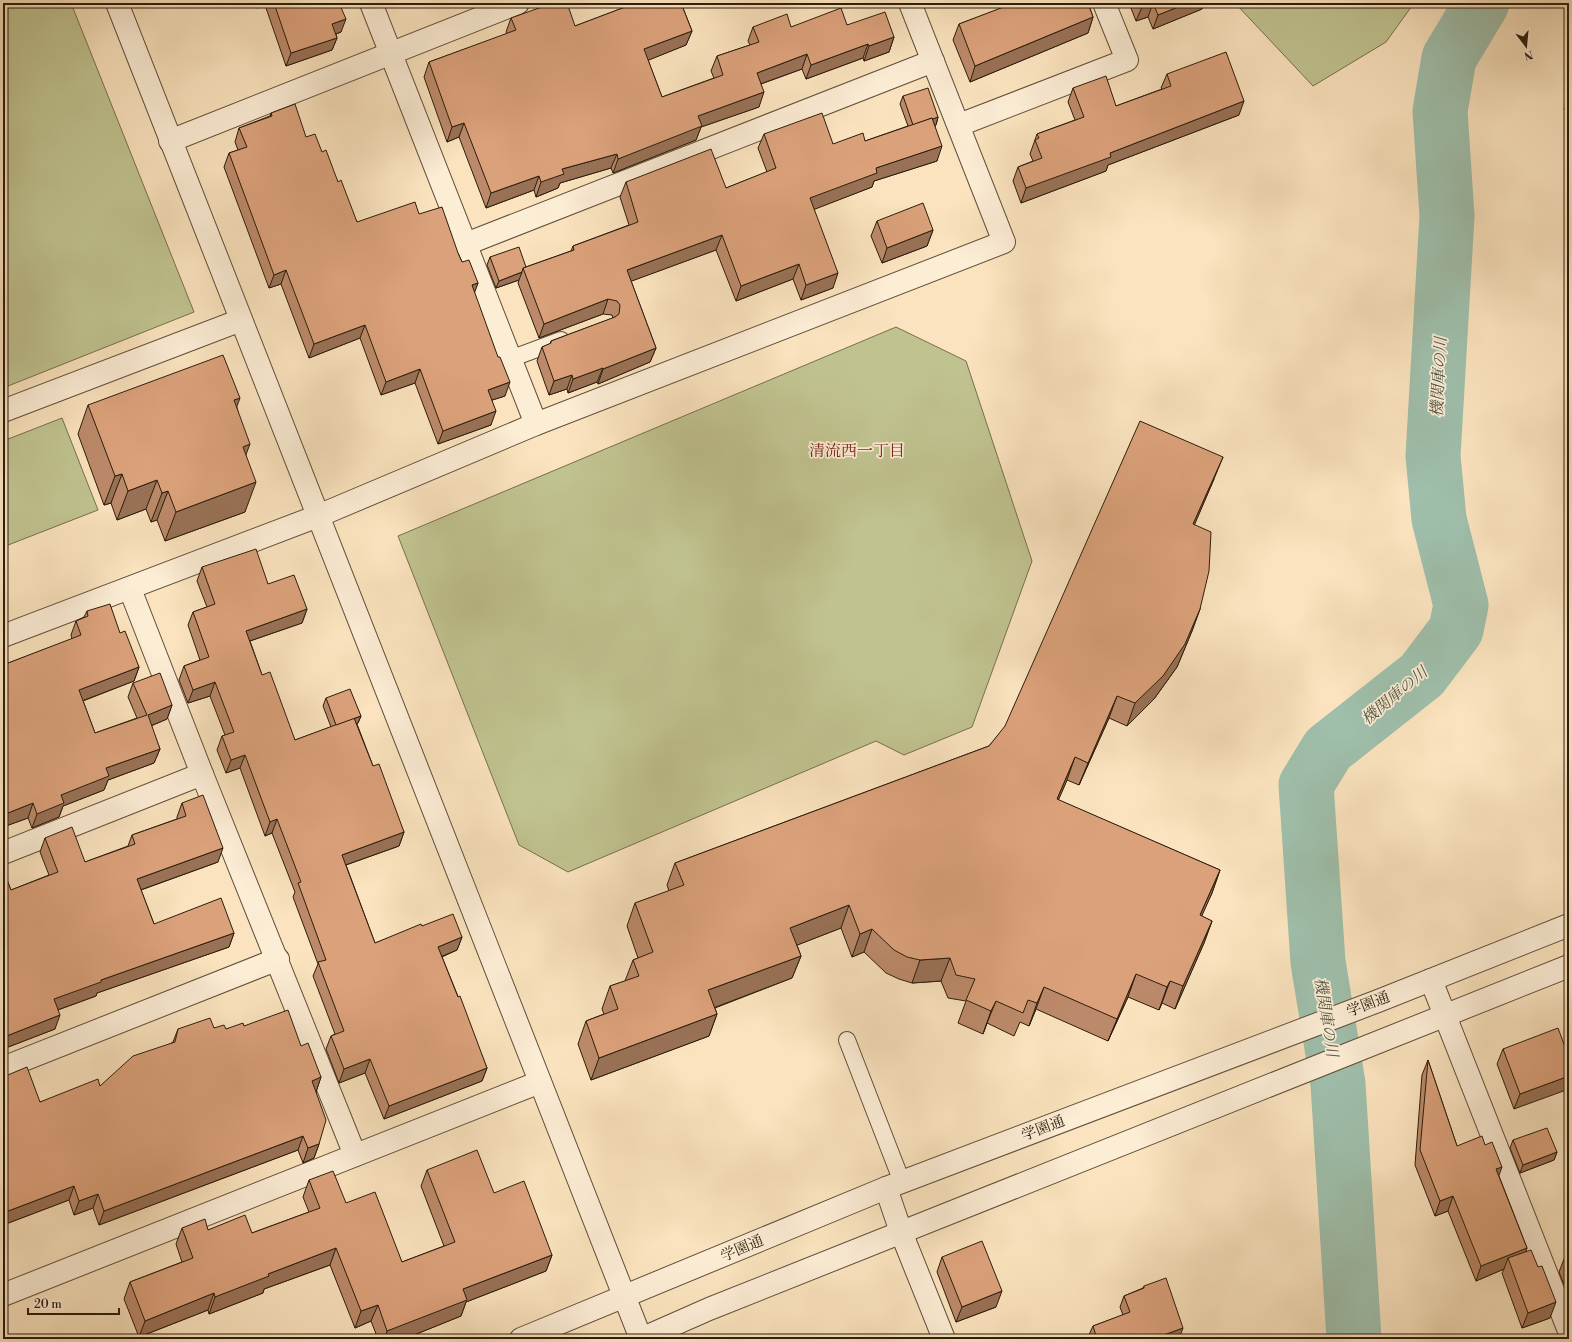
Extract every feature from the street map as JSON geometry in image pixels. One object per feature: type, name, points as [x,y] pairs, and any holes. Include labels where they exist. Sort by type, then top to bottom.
[{"type":"street","points":[[117,3],[641,1339],[709,1309],[1569,966]]},
{"type":"street","points":[[371,3],[536,424]]},
{"type":"street","points":[[170,141],[518,3]]},
{"type":"street","points":[[959,125],[1127,60],[1104,3]]},
{"type":"street","points":[[3,636],[130,589],[318,516],[536,424],[1004,242],[912,4]]},
{"type":"street","points":[[466,244],[933,61]]},
{"type":"street","points":[[3,411],[241,320]]},
{"type":"street","points":[[130,589],[202,774],[278,959],[355,1155]]},
{"type":"street","points":[[3,853],[202,774]]},
{"type":"street","name":"学園通","points":[[520,1339],[894,1185],[1282,1038],[1569,925]]},
{"type":"street","points":[[3,1068],[278,959]]},
{"type":"street","points":[[1431,980],[1569,1331]]},
{"type":"street","points":[[3,1295],[540,1082]]},
{"type":"street","points":[[894,1185],[901,1232],[944,1339]]},
{"type":"lane","points":[[510,360],[576,334]]},
{"type":"lane","points":[[847,1040],[894,1185]]},
{"type":"green space","points":[[3,3],[71,3],[194,312],[3,388]]},
{"type":"green space","points":[[1235,3],[1414,3],[1386,42],[1313,86]]},
{"type":"green space","points":[[896,327],[966,361],[1032,561],[972,727],[904,755],[876,741],[568,872],[519,845],[398,536]]},
{"type":"green space","points":[[62,418],[98,510],[3,547],[3,441]]},
{"type":"building","points":[[274,3],[339,3],[346,19],[332,24],[337,38],[291,53]]},
{"type":"building","points":[[553,3],[567,3],[575,26],[633,3],[681,3],[692,31],[644,49],[662,97],[723,75],[717,56],[759,42],[753,27],[787,14],[791,27],[841,8],[847,25],[885,12],[894,37],[869,46],[868,44],[811,65],[807,54],[757,73],[764,92],[698,116],[702,126],[618,159],[617,154],[562,169],[564,174],[541,182],[539,176],[491,193],[464,123],[452,127],[429,62],[516,30],[511,18]]},
{"type":"building","points":[[1014,3],[1088,3],[1093,17],[975,66],[959,24]]},
{"type":"building","points":[[1140,3],[1152,3],[1142,7]]},
{"type":"building","points":[[1153,3],[1188,3],[1158,15]]},
{"type":"building","points":[[1226,52],[1244,101],[1110,153],[1111,157],[1026,188],[1018,167],[1042,158],[1035,140],[1039,138],[1037,134],[1084,117],[1073,88],[1106,76],[1116,106],[1171,86],[1167,74]]},
{"type":"building","points":[[928,88],[938,117],[913,125],[903,96]]},
{"type":"building","points":[[295,104],[306,137],[315,134],[322,152],[326,150],[338,182],[341,180],[357,222],[415,202],[419,214],[442,207],[462,262],[469,260],[478,283],[472,285],[498,357],[500,357],[510,382],[488,390],[496,411],[443,431],[420,369],[386,382],[365,325],[314,344],[286,270],[274,275],[229,153],[247,147],[239,128],[272,116],[271,113]]},
{"type":"building","points":[[822,113],[833,144],[863,133],[865,141],[932,118],[942,146],[876,168],[877,173],[810,198],[838,273],[806,285],[799,264],[741,286],[722,235],[627,270],[656,348],[573,379],[572,375],[554,381],[542,347],[551,343],[551,341],[615,317],[619,314],[620,305],[617,301],[608,299],[544,324],[523,268],[574,250],[573,246],[638,222],[626,182],[711,149],[726,188],[776,168],[764,134]]},
{"type":"building","points":[[923,203],[933,230],[887,248],[877,221]]},
{"type":"building","points":[[519,247],[526,267],[523,268],[522,272],[499,281],[490,257]]},
{"type":"building","points":[[223,355],[240,398],[234,400],[250,444],[243,447],[256,482],[176,512],[168,491],[162,493],[157,480],[128,491],[122,474],[115,476],[88,405]]},
{"type":"building","points":[[1140,421],[1223,457],[1193,524],[1211,532],[1209,571],[1200,609],[1185,644],[1163,676],[1135,703],[1117,696],[1088,763],[1075,757],[1057,799],[1220,870],[1200,915],[1212,921],[1183,986],[1170,981],[1167,987],[1136,974],[1117,1019],[1044,987],[1037,1003],[1028,1000],[1023,1013],[996,1001],[991,1011],[966,1000],[975,979],[956,975],[950,958],[920,960],[907,957],[894,950],[872,929],[860,934],[849,905],[790,928],[801,956],[708,990],[717,1014],[599,1058],[586,1021],[618,1009],[610,986],[639,976],[633,960],[653,952],[635,903],[684,885],[675,863],[989,746],[1005,726]]},
{"type":"building","points":[[256,549],[268,584],[294,575],[307,609],[246,631],[262,675],[270,672],[295,740],[354,718],[373,766],[379,764],[404,832],[342,855],[375,943],[421,924],[422,926],[453,914],[462,937],[438,947],[458,997],[460,996],[487,1068],[389,1106],[370,1059],[344,1069],[331,1036],[344,1031],[318,962],[326,960],[298,883],[301,882],[277,819],[270,822],[245,755],[231,760],[222,736],[234,732],[215,682],[193,690],[184,666],[209,657],[193,612],[215,604],[202,567]]},
{"type":"building","points":[[110,604],[120,633],[125,631],[139,667],[79,690],[95,733],[147,715],[133,683],[160,673],[172,705],[148,715],[160,749],[106,768],[109,776],[61,795],[64,803],[37,814],[33,803],[3,815],[3,665],[81,635],[76,621],[88,616],[87,611]]},
{"type":"building","points":[[350,689],[361,716],[336,725],[326,698]]},
{"type":"building","points":[[203,795],[223,848],[137,879],[154,924],[221,898],[234,933],[101,980],[101,982],[54,999],[60,1015],[4,1037],[3,870],[11,890],[58,872],[45,838],[72,827],[85,862],[135,844],[132,835],[186,816],[182,803]]},
{"type":"building","points":[[288,1010],[301,1046],[308,1043],[321,1077],[312,1081],[326,1120],[319,1144],[308,1148],[303,1136],[104,1211],[98,1194],[79,1201],[74,1186],[3,1213],[3,1077],[27,1067],[40,1102],[98,1079],[100,1086],[133,1056],[175,1042],[178,1029],[210,1018],[214,1028],[224,1025],[226,1029],[243,1023],[244,1026]]},
{"type":"building","points":[[1558,1028],[1569,1058],[1569,1076],[1520,1094],[1503,1049]]},
{"type":"building","points":[[1428,1060],[1457,1146],[1482,1136],[1485,1145],[1492,1142],[1502,1167],[1496,1169],[1527,1248],[1481,1266],[1453,1196],[1440,1201],[1420,1150]]},
{"type":"building","points":[[1547,1128],[1557,1152],[1523,1165],[1513,1140]]},
{"type":"building","points":[[477,1150],[494,1193],[524,1181],[552,1255],[463,1289],[467,1300],[387,1331],[378,1305],[361,1311],[336,1248],[268,1274],[269,1276],[215,1297],[214,1293],[145,1321],[130,1282],[193,1258],[182,1228],[205,1219],[208,1230],[245,1215],[252,1233],[320,1208],[309,1180],[333,1171],[346,1203],[375,1192],[402,1262],[455,1242],[427,1170]]},
{"type":"building","points":[[982,1241],[1002,1291],[962,1307],[942,1257]]},
{"type":"building","points":[[1531,1250],[1538,1267],[1542,1266],[1556,1302],[1528,1313],[1508,1258]]},
{"type":"building","points":[[1569,1253],[1569,1263],[1566,1254]]},
{"type":"building","points":[[1166,1278],[1183,1328],[1161,1336],[1160,1334],[1147,1339],[1097,1339],[1093,1326],[1130,1312],[1124,1296],[1144,1288],[1144,1286]]},
{"type":"waterway","name":"機関庫の川","points":[[1354,1339],[1338,1084],[1318,962],[1306,785],[1328,749],[1422,675],[1456,630],[1461,605],[1439,519],[1433,456],[1447,216],[1440,111],[1449,58],[1482,3]]},
{"type":"district","name":"清流西一丁目","points":[[857,450]]}]
